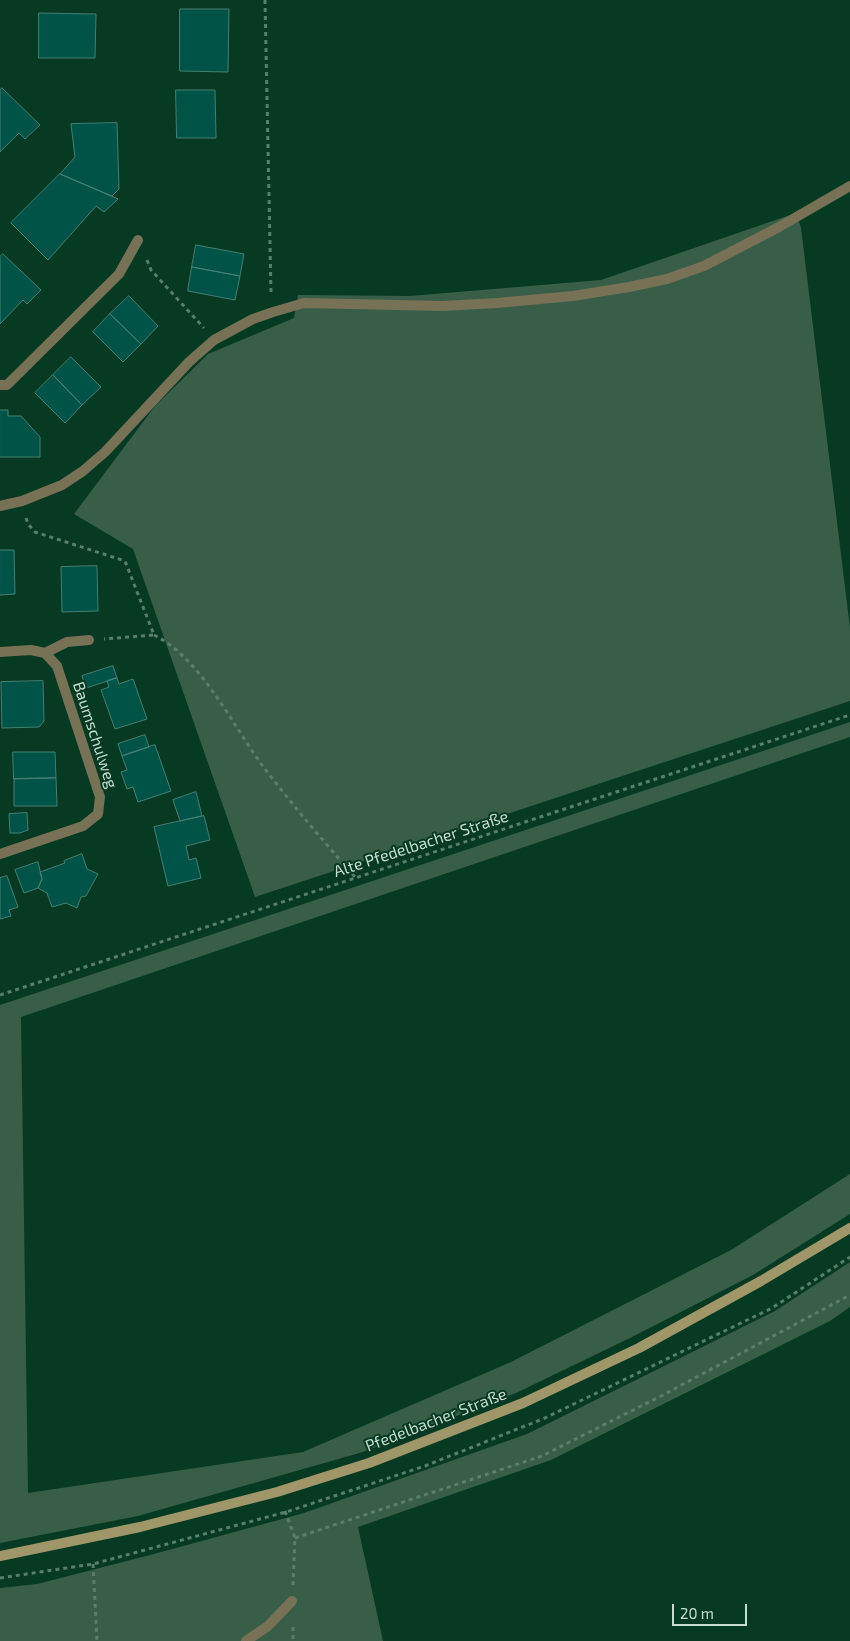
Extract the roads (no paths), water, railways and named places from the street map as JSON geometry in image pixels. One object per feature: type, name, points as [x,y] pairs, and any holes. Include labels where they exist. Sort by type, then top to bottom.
[{"type":"main road","name":"Pfedelbacher Straße","points":[[0,1556],[140,1527],[277,1492],[368,1463],[532,1398],[640,1348],[761,1281],[850,1228]]},
{"type":"street","points":[[0,506],[22,501],[62,485],[82,471],[105,452],[189,362],[214,340],[253,319],[304,303],[443,306],[497,303],[573,296],[658,281],[704,266],[779,227],[850,186]]},
{"type":"street","points":[[0,385],[7,385],[119,274],[138,240]]},
{"type":"street","points":[[0,652],[31,650],[45,654],[67,642],[89,640]]},
{"type":"street","name":"Baumschulweg","points":[[0,854],[83,826],[98,814],[100,797],[57,666],[45,654]]},
{"type":"street","points":[[246,1641],[268,1626],[292,1602]]}]
